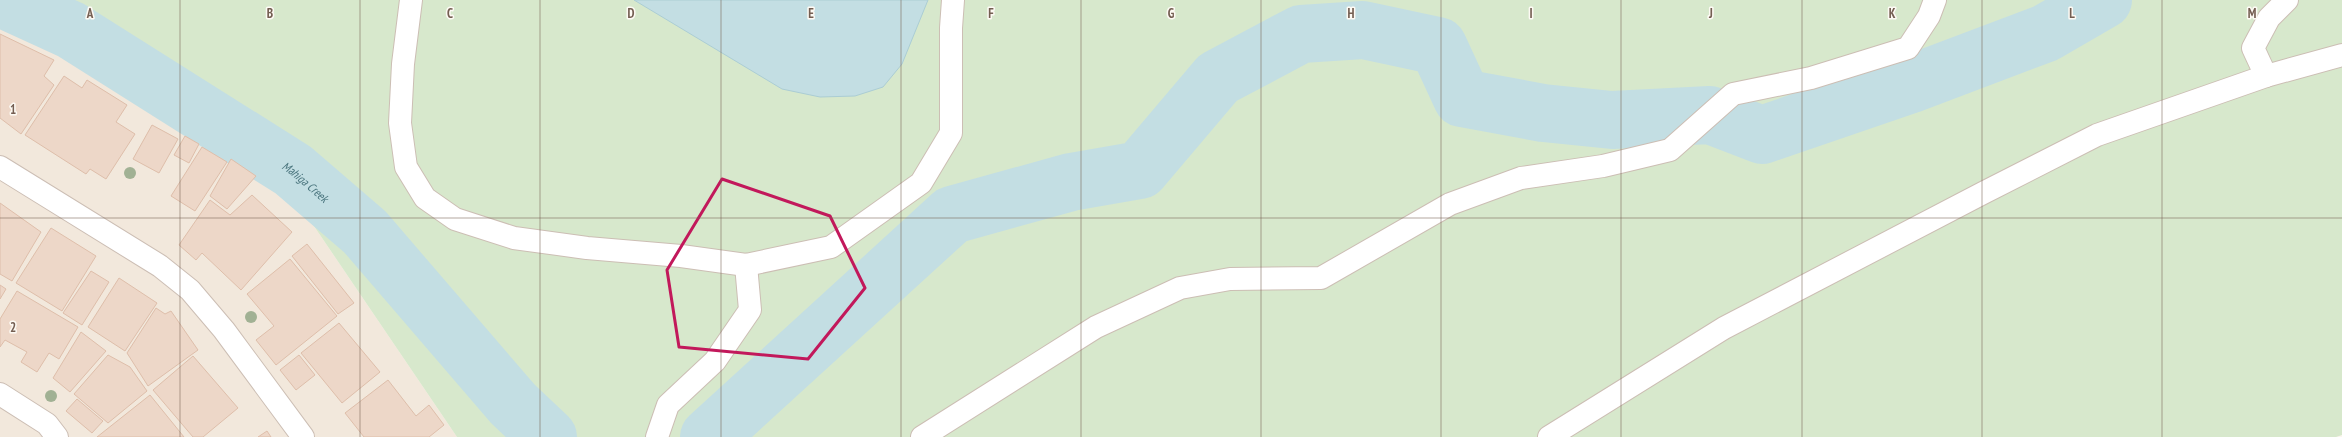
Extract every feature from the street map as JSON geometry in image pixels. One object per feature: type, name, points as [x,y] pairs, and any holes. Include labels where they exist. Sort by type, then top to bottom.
[{"type":"street","points":[[411,0],[403,64],[400,123],[406,167],[424,198],[455,219],[514,238],[587,248],[680,256],[746,265],[831,247],[921,183],[951,133],[951,28],[954,0]]},
{"type":"street","points":[[922,437],[1096,327],[1180,288],[1230,279],[1321,278],[1450,204],[1521,178],[1604,166],[1670,150],[1733,94],[1811,78],[1908,48],[1929,16],[1935,0]]},
{"type":"street","points":[[2266,76],[2253,48],[2269,18],[2286,0]]},
{"type":"street","points":[[1549,437],[1724,328],[1983,192],[2097,135],[2266,76],[2342,55]]},
{"type":"street","points":[[0,167],[160,266],[190,290],[224,330],[303,437]]},
{"type":"street","points":[[657,437],[668,405],[715,361],[750,310],[746,265]]},
{"type":"street","points":[[0,394],[47,424],[57,437]]},
{"type":"highlighted area","points":[[722,179],[830,216],[865,288],[808,359],[679,347],[667,270]]},
{"type":"shaded area","points":[[0,6],[52,25],[280,176],[457,437],[0,437]]},
{"type":"green space","points":[[0,0],[2342,0],[2342,435],[2336,437],[457,437],[280,176],[52,25],[0,6]]},
{"type":"water","points":[[634,0],[928,0],[902,64],[883,87],[855,96],[820,97],[782,89]]},
{"type":"building","points":[[0,34],[54,60],[44,76],[54,85],[21,134],[0,118]]},
{"type":"building","points":[[64,76],[82,88],[87,80],[127,105],[116,122],[135,134],[106,179],[90,169],[86,174],[25,135]]},
{"type":"building","points":[[152,125],[178,139],[159,173],[133,159]]},
{"type":"building","points":[[185,136],[199,144],[189,163],[174,155]]},
{"type":"building","points":[[202,147],[227,162],[195,211],[171,196]]},
{"type":"building","points":[[231,159],[256,176],[227,209],[210,196]]},
{"type":"building","points":[[252,195],[292,232],[241,290],[202,253],[196,260],[179,245],[210,200],[230,215]]},
{"type":"building","points":[[0,203],[41,232],[12,281],[0,274]]},
{"type":"building","points":[[51,228],[96,256],[62,311],[16,283]]},
{"type":"building","points":[[307,244],[354,303],[338,314],[292,256]]},
{"type":"building","points":[[290,259],[337,316],[276,365],[256,340],[274,326],[247,294]]},
{"type":"building","points":[[91,271],[109,282],[82,325],[63,313]]},
{"type":"building","points":[[119,278],[157,303],[125,351],[88,327]]},
{"type":"building","points":[[0,285],[6,289],[0,299]]},
{"type":"building","points":[[17,291],[78,327],[59,359],[49,353],[37,372],[21,362],[27,352],[5,340],[0,347],[0,319]]},
{"type":"building","points":[[156,308],[165,314],[171,311],[198,350],[148,386],[127,353]]},
{"type":"building","points":[[339,323],[380,372],[342,403],[301,353]]},
{"type":"building","points":[[81,332],[106,351],[70,392],[53,378]]},
{"type":"building","points":[[108,355],[130,367],[147,391],[108,423],[74,394]]},
{"type":"building","points":[[299,355],[315,375],[296,390],[280,370]]},
{"type":"building","points":[[193,356],[238,408],[203,437],[193,437],[153,390]]},
{"type":"building","points":[[388,380],[416,416],[429,405],[444,425],[429,437],[364,437],[345,413]]},
{"type":"building","points":[[150,395],[184,437],[97,437]]},
{"type":"building","points":[[77,399],[103,421],[92,433],[66,411]]},
{"type":"building","points":[[267,431],[271,437],[258,437]]},
{"type":"waterway","name":"Mahiga Creek","points":[[5,0],[71,30],[293,170],[365,232],[513,404],[548,437]]},
{"type":"waterway","points":[[709,437],[952,215],[1071,182],[1140,170],[1218,78],[1301,34],[1363,30],[1438,46],[1462,98],[1543,113],[1612,120],[1710,115],[1762,135],[1911,84],[2046,33],[2103,0]]}]
